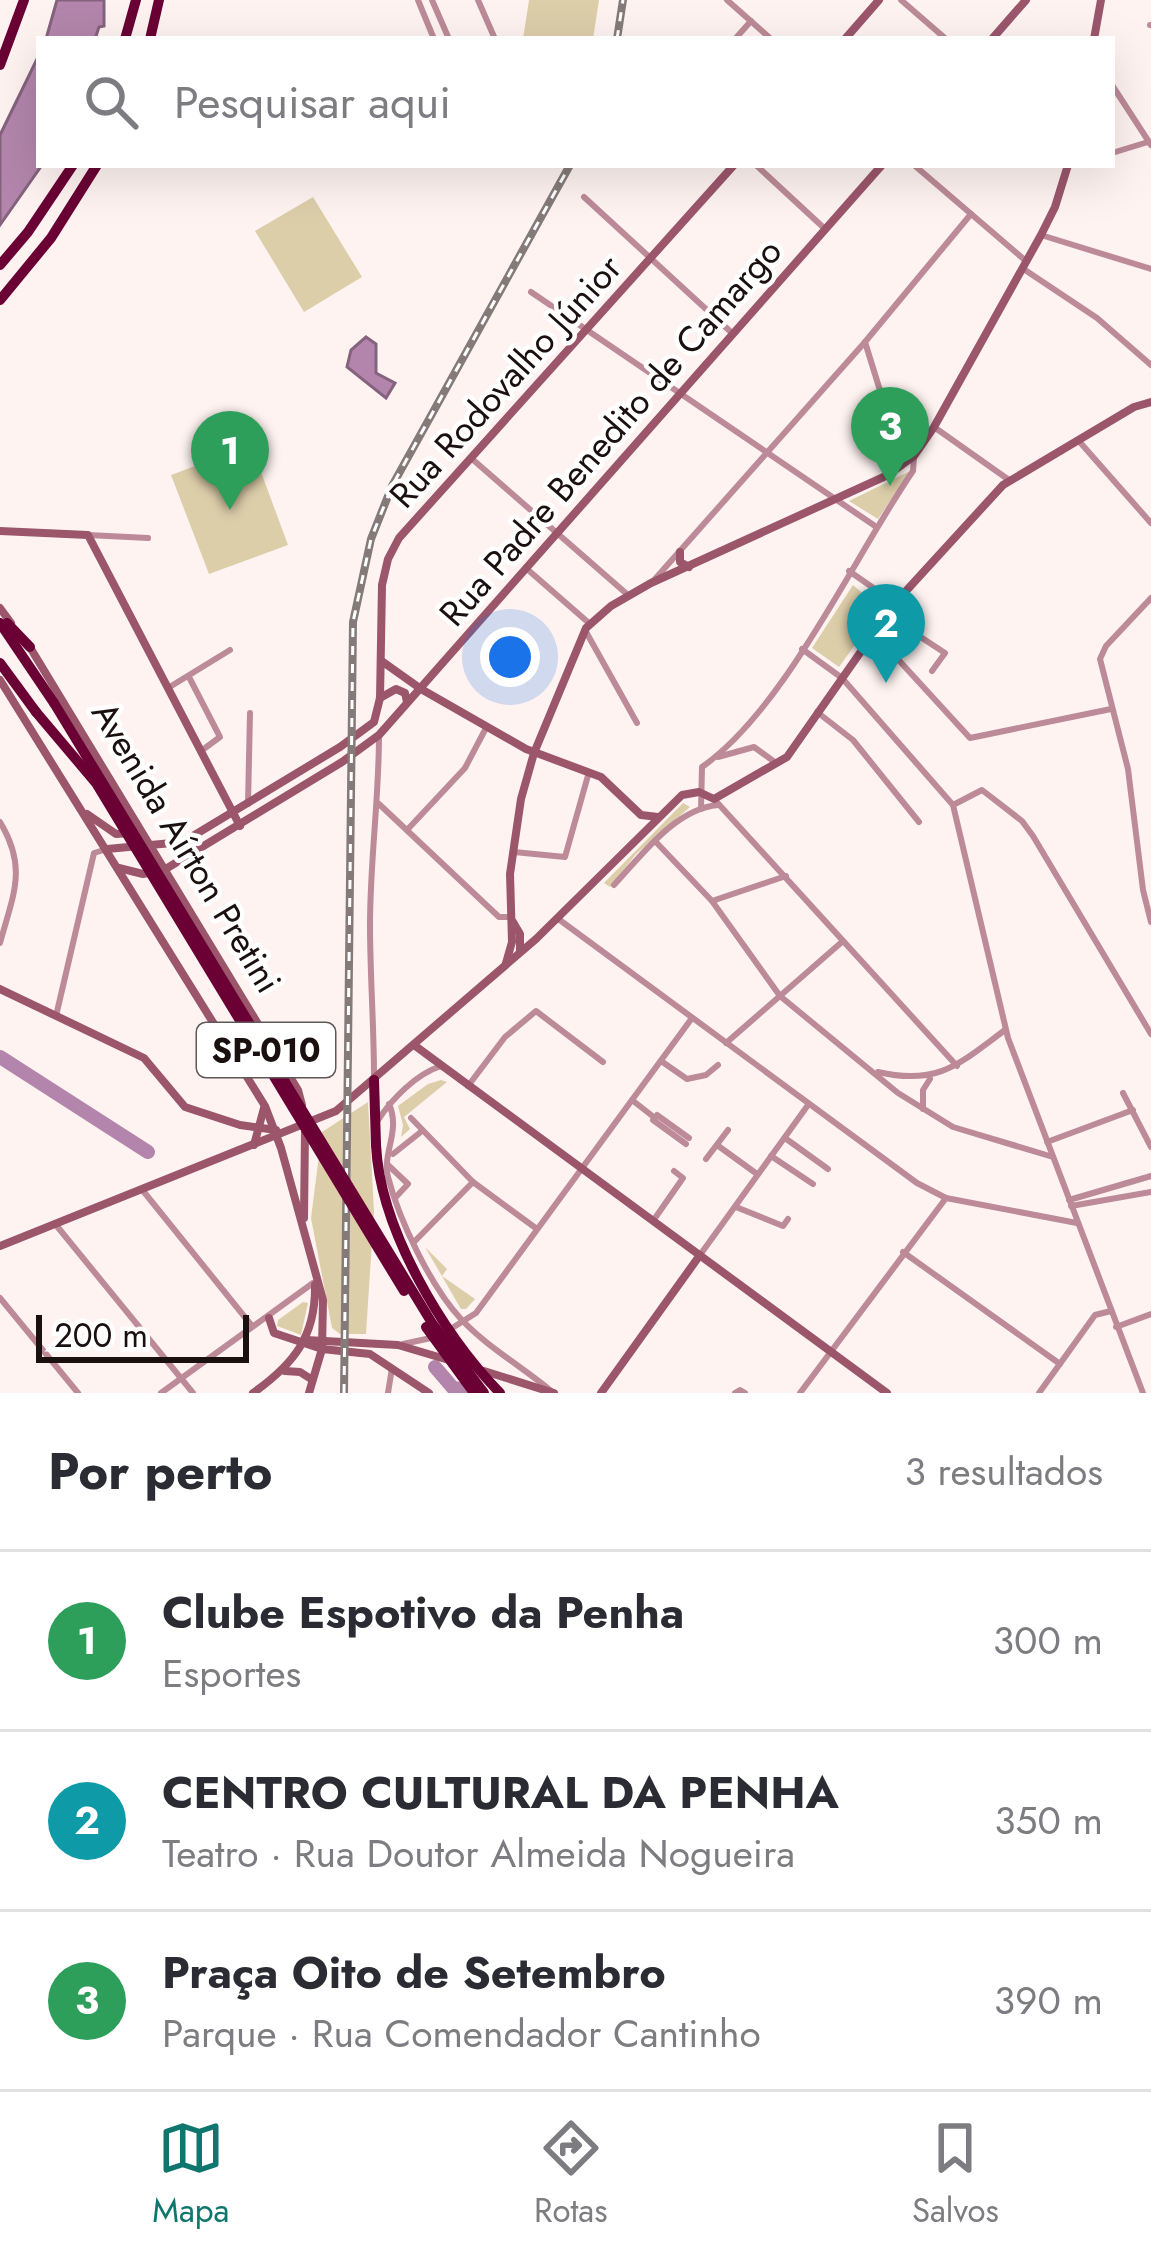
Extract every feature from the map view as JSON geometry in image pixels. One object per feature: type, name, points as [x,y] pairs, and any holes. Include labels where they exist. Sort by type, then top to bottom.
[{"type":"highway","points":[[0,65],[24,0]]},
{"type":"highway","points":[[126,36],[136,0]]},
{"type":"highway","points":[[151,36],[159,0]]},
{"type":"highway","points":[[0,265],[72,168]]},
{"type":"highway","points":[[0,300],[51,238],[95,168]]},
{"type":"highway","points":[[0,623],[6,622],[30,647]]},
{"type":"highway","name":"Avenida Aírton Pretini","points":[[0,623],[432,1323],[484,1393]]},
{"type":"highway","name":"Avenida Aírton Pretini","points":[[0,663],[96,783],[399,1284],[474,1393]]},
{"type":"highway","points":[[374,1080],[380,1186],[402,1242],[454,1337],[500,1393]]},
{"type":"main road","points":[[848,36],[879,0]]},
{"type":"main road","points":[[995,36],[1026,0]]},
{"type":"main road","points":[[1095,36],[1101,0]]},
{"type":"main road","name":"Rua Rodovalho Júnior","points":[[380,698],[379,626],[388,559],[399,538],[731,168]]},
{"type":"main road","name":"Rua Padre Benedito de Camargo","points":[[164,870],[380,735],[879,168]]},
{"type":"main road","points":[[505,965],[513,920],[512,852],[521,799],[534,753],[587,627],[651,583],[837,500],[892,472],[917,452],[1041,235],[1067,168]]},
{"type":"main road","points":[[0,1246],[336,1112],[520,952],[682,795],[699,792],[720,800],[778,765],[886,614],[1010,480],[1151,400]]},
{"type":"main road","points":[[0,531],[88,535],[239,826]]},
{"type":"main road","points":[[680,552],[680,562],[691,567]]},
{"type":"main road","name":"Avenida Aírton Pretini","points":[[0,608],[30,647],[298,1090],[306,1174],[305,1232]]},
{"type":"main road","points":[[382,661],[487,728],[534,753],[607,781],[640,815],[659,817]]},
{"type":"main road","name":"Avenida Aírton Pretini","points":[[0,680],[265,1106],[305,1232],[324,1315],[322,1346]]},
{"type":"main road","points":[[107,849],[184,842],[368,728],[377,716],[380,698],[396,689],[405,693],[407,703]]},
{"type":"main road","points":[[81,810],[119,836],[129,835],[138,824]]},
{"type":"main road","points":[[119,868],[143,874],[164,870]]},
{"type":"main road","points":[[513,920],[520,934],[520,952]]},
{"type":"main road","points":[[0,989],[144,1058],[185,1107],[276,1134]]},
{"type":"main road","points":[[414,1045],[435,1065],[886,1393]]},
{"type":"main road","points":[[253,1148],[265,1106]]},
{"type":"main road","points":[[286,1168],[306,1174]]},
{"type":"main road","points":[[601,1393],[700,1255]]},
{"type":"main road","points":[[254,1393],[281,1372],[305,1342],[313,1316],[315,1276]]},
{"type":"main road","points":[[269,1318],[274,1334],[370,1354],[429,1393]]},
{"type":"main road","points":[[322,1346],[398,1345],[552,1391]]},
{"type":"main road","points":[[308,1393],[322,1346]]},
{"type":"main road","points":[[281,1372],[300,1372],[311,1379]]},
{"type":"street","points":[[418,0],[433,36]]},
{"type":"street","points":[[432,0],[448,36]]},
{"type":"street","points":[[478,0],[494,36]]},
{"type":"street","points":[[728,0],[768,36]]},
{"type":"street","points":[[901,0],[943,36]]},
{"type":"street","points":[[738,36],[751,21]]},
{"type":"street","points":[[1115,90],[1150,143],[1115,153]]},
{"type":"street","points":[[759,168],[824,228]]},
{"type":"street","points":[[917,168],[1024,264],[1151,365]]},
{"type":"street","points":[[584,197],[732,333]]},
{"type":"street","points":[[651,583],[865,342],[971,214]]},
{"type":"street","points":[[1041,235],[1151,269]]},
{"type":"street","points":[[532,292],[875,526]]},
{"type":"street","points":[[701,809],[700,771],[748,726],[913,471],[917,452],[891,426],[865,342]]},
{"type":"street","points":[[934,427],[1010,480]]},
{"type":"street","points":[[1078,439],[1151,523]]},
{"type":"street","points":[[471,458],[628,596]]},
{"type":"street","points":[[88,535],[148,538]]},
{"type":"street","points":[[527,569],[587,627],[637,723]]},
{"type":"street","points":[[849,572],[895,603]]},
{"type":"street","points":[[1151,598],[1102,652],[1100,665],[1128,769],[1151,922]]},
{"type":"street","points":[[886,614],[945,653],[932,670]]},
{"type":"street","points":[[873,632],[974,739],[1111,710]]},
{"type":"street","points":[[802,649],[842,678],[953,805],[1005,1030],[1143,1393]]},
{"type":"street","points":[[168,688],[230,650]]},
{"type":"street","points":[[189,677],[220,737],[200,751]]},
{"type":"street","points":[[817,712],[853,740],[919,822]]},
{"type":"street","points":[[248,804],[250,713]]},
{"type":"street","points":[[407,830],[465,768],[487,728]]},
{"type":"street","points":[[374,1080],[370,923],[380,735]]},
{"type":"street","points":[[716,758],[754,747],[778,765]]},
{"type":"street","points":[[512,852],[565,856],[589,772]]},
{"type":"street","points":[[953,805],[982,790],[1022,821],[1151,1034]]},
{"type":"street","points":[[614,885],[656,841],[720,800],[957,1066]]},
{"type":"street","points":[[379,804],[500,917],[513,920]]},
{"type":"street","points":[[0,822],[13,844],[18,874],[0,943]]},
{"type":"street","points":[[656,841],[712,901],[780,996],[874,1071],[953,1127],[1053,1157]]},
{"type":"street","points":[[56,1016],[94,853],[107,849]]},
{"type":"street","points":[[712,901],[786,876]]},
{"type":"street","points":[[493,910],[502,908],[510,896]]},
{"type":"street","points":[[556,918],[917,1183],[946,1198],[1077,1223]]},
{"type":"street","points":[[726,1043],[844,940]]},
{"type":"street","points":[[468,1086],[505,1037],[536,1011],[603,1062]]},
{"type":"street","points":[[398,1345],[465,1324],[692,1018]]},
{"type":"street","points":[[874,1071],[903,1078],[932,1076],[957,1066],[1005,1030]]},
{"type":"street","points":[[661,1061],[687,1079],[706,1075],[718,1065]]},
{"type":"street","points":[[376,1124],[388,1105],[435,1065]]},
{"type":"street","points":[[922,1109],[923,1090],[932,1076]]},
{"type":"street","points":[[1124,1093],[1151,1147]]},
{"type":"street","points":[[632,1100],[688,1141]]},
{"type":"street","points":[[388,1105],[395,1126],[389,1160],[395,1198],[414,1242],[465,1324],[552,1391]]},
{"type":"street","points":[[700,1255],[808,1105]]},
{"type":"street","points":[[1047,1142],[1133,1110]]},
{"type":"street","points":[[411,1118],[473,1182],[537,1228]]},
{"type":"street","points":[[706,1159],[728,1130]]},
{"type":"street","points":[[389,1160],[422,1131]]},
{"type":"street","points":[[785,1138],[828,1169]]},
{"type":"street","points":[[717,1144],[758,1174]]},
{"type":"street","points":[[771,1156],[813,1184]]},
{"type":"street","points":[[389,1160],[409,1185],[395,1198]]},
{"type":"street","points":[[653,1221],[683,1178],[674,1171]]},
{"type":"street","points":[[1070,1203],[1151,1176]]},
{"type":"street","points":[[414,1242],[473,1182]]},
{"type":"street","points":[[144,1192],[252,1326]]},
{"type":"street","points":[[1070,1203],[1151,1192]]},
{"type":"street","points":[[800,1393],[946,1198]]},
{"type":"street","points":[[736,1207],[783,1226],[788,1219]]},
{"type":"street","points":[[56,1225],[193,1393]]},
{"type":"street","points":[[903,1252],[1060,1364]]},
{"type":"street","points":[[160,1393],[269,1318],[315,1276]]},
{"type":"street","points":[[0,1298],[78,1393]]},
{"type":"street","points":[[1039,1393],[1096,1315],[1111,1311]]},
{"type":"street","points":[[1117,1327],[1151,1314]]},
{"type":"street","points":[[388,1393],[392,1365]]},
{"type":"street","points":[[736,1393],[745,1393]]},
{"type":"shaded area","points":[[57,0],[104,0],[104,26],[96,36],[47,36]]},
{"type":"shaded area","points":[[529,0],[599,0],[593,36],[523,36]]},
{"type":"shaded area","points":[[36,61],[36,168],[40,168],[0,225],[0,135]]},
{"type":"shaded area","points":[[313,197],[362,277],[304,312],[255,231]]},
{"type":"shaded area","points":[[366,337],[376,344],[376,373],[395,383],[386,398],[347,367],[351,350]]},
{"type":"shaded area","points":[[251,445],[288,545],[209,574],[171,475]]},
{"type":"shaded area","points":[[910,471],[878,519],[849,501]]},
{"type":"shaded area","points":[[853,585],[880,608],[839,667],[812,648]]},
{"type":"shaded area","points":[[683,803],[690,807],[636,854],[610,887],[604,883]]},
{"type":"shaded area","points":[[441,1080],[447,1082],[404,1117],[410,1129],[401,1137],[398,1106]]},
{"type":"shaded area","points":[[368,1102],[374,1211],[366,1334],[340,1334],[332,1328],[311,1218],[322,1132]]},
{"type":"shaded area","points":[[425,1247],[447,1269],[442,1276],[475,1299],[466,1309],[461,1309]]},
{"type":"shaded area","points":[[308,1303],[301,1335],[277,1326],[278,1320]]},
{"type":"waterway","points":[[0,1057],[148,1152]]},
{"type":"waterway","points":[[435,1367],[453,1388],[481,1392]]},
{"type":"railway","points":[[617,36],[623,0]]},
{"type":"railway","points":[[344,1393],[353,622],[371,539],[392,486],[568,168]]},
{"type":"place","name":"Praça Oito de Setembro","points":[[890,486]]},
{"type":"place","name":"Clube Espotivo da Penha","points":[[230,510]]},
{"type":"place","name":"CENTRO CULTURAL DA PENHA","points":[[886,683]]}]
